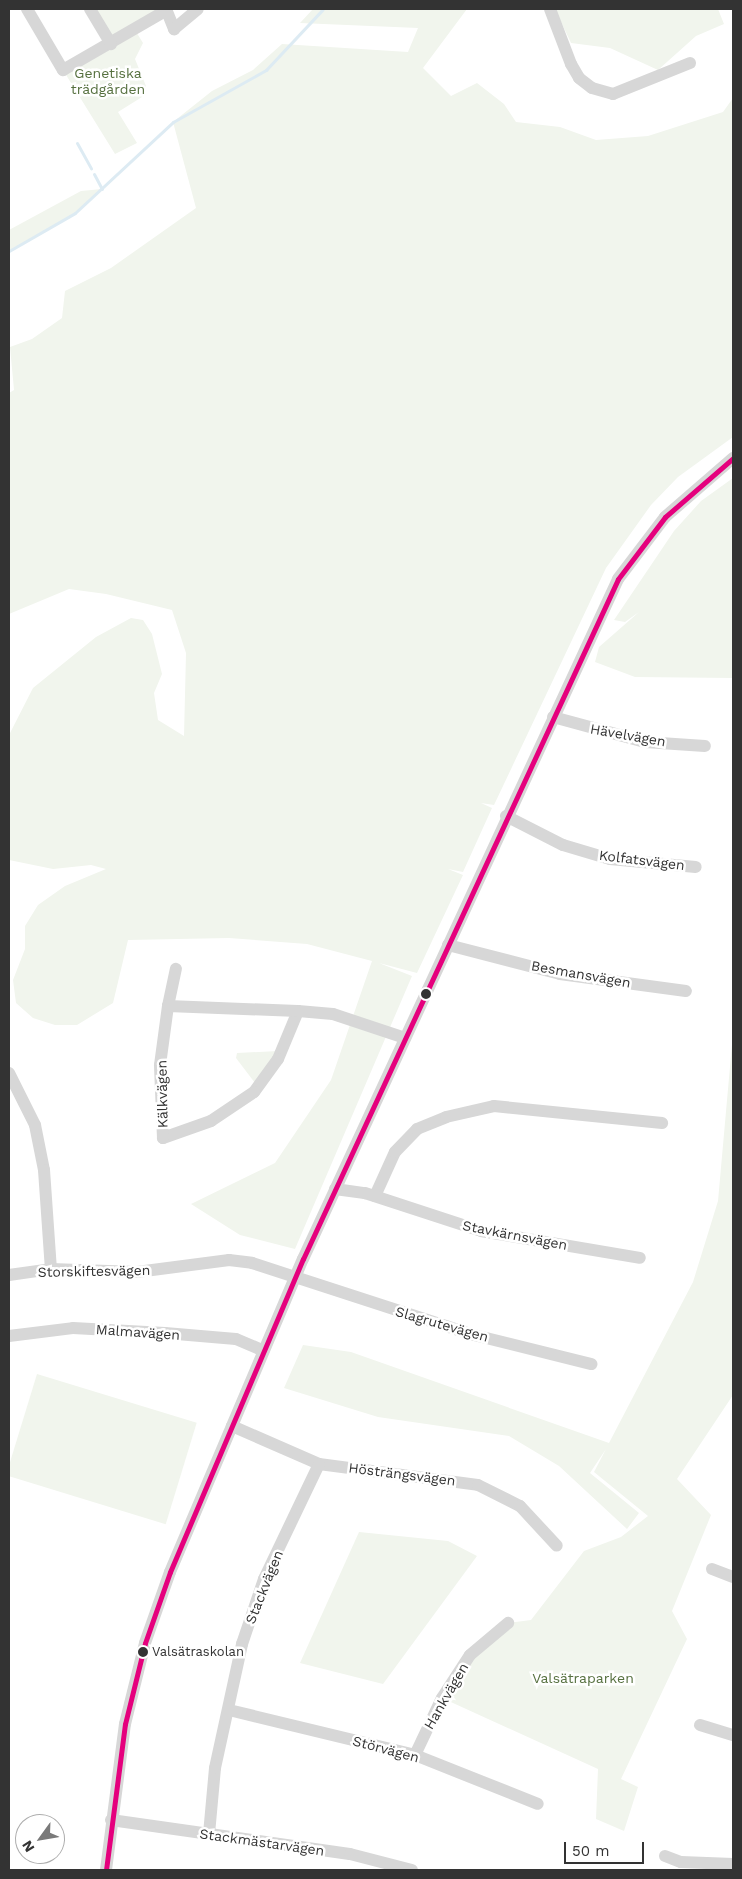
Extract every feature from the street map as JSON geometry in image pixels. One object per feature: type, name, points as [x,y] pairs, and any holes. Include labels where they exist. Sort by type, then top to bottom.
[{"type":"street","points":[[27,9],[63,70],[111,44],[166,10],[174,29],[198,9]]},
{"type":"street","points":[[90,9],[111,44]]},
{"type":"street","points":[[550,9],[571,64],[579,78],[592,88],[614,94],[690,63]]},
{"type":"street","points":[[106,1870],[111,1820],[126,1724],[145,1643],[232,1426],[294,1280],[506,816],[618,578],[665,517],[733,458]]},
{"type":"street","name":"Hävelvägen","points":[[553,717],[645,742],[705,746]]},
{"type":"street","name":"Kolfatsvägen","points":[[506,816],[563,845],[610,859],[696,867]]},
{"type":"street","name":"Besmansvägen","points":[[448,945],[560,974],[686,992]]},
{"type":"street","name":"Kälkvägen","points":[[176,969],[168,1006],[160,1065],[163,1138],[211,1121],[254,1092],[278,1059],[298,1012]]},
{"type":"street","points":[[168,1006],[333,1014],[404,1038]]},
{"type":"street","points":[[9,1073],[35,1125],[44,1170],[51,1269]]},
{"type":"street","points":[[375,1196],[395,1152],[417,1129],[446,1117],[494,1106],[662,1123]]},
{"type":"street","name":"Stavkärnsvägen","points":[[335,1189],[375,1196],[481,1231],[640,1258]]},
{"type":"street","name":"Storskiftesvägen","points":[[9,1275],[51,1269],[137,1272],[229,1260],[252,1263],[294,1280]]},
{"type":"street","name":"Slagrutevägen","points":[[294,1280],[474,1335],[591,1364]]},
{"type":"street","name":"Malmavägen","points":[[9,1336],[73,1328],[132,1331],[236,1338],[264,1351]]},
{"type":"street","name":"Hösträngsvägen","points":[[232,1426],[319,1464],[478,1484],[520,1506],[558,1546]]},
{"type":"street","name":"Stackvägen","points":[[209,1834],[216,1768],[242,1644],[264,1579],[319,1464]]},
{"type":"street","points":[[712,1569],[733,1578]]},
{"type":"street","name":"Hankvägen","points":[[415,1755],[442,1698],[470,1655],[508,1623]]},
{"type":"street","name":"Störvägen","points":[[229,1710],[415,1755],[538,1804]]},
{"type":"street","points":[[700,1725],[733,1735]]},
{"type":"street","name":"Stackmästarvägen","points":[[111,1820],[350,1854],[412,1870]]},
{"type":"street","points":[[665,1856],[681,1862],[733,1864]]},
{"type":"green space","name":"Genetiska trädgården","points":[[90,9],[166,9],[135,30],[143,43],[135,59],[146,86],[142,97],[118,112],[137,143],[115,154],[63,70],[111,44]]},
{"type":"green space","points":[[313,9],[467,9],[423,68],[451,96],[477,83],[504,104],[516,122],[560,127],[596,140],[648,136],[723,112],[733,98],[733,437],[678,477],[651,505],[606,568],[494,805],[481,803],[492,808],[463,872],[448,869],[463,875],[417,973],[379,963],[412,976],[295,1249],[240,1235],[191,1204],[275,1163],[331,1080],[372,961],[307,944],[229,938],[128,940],[113,1003],[77,1025],[55,1025],[33,1018],[16,1003],[13,980],[25,949],[25,926],[38,905],[65,886],[106,869],[91,865],[53,869],[9,860],[9,735],[33,688],[96,637],[131,618],[143,620],[152,634],[162,674],[154,693],[158,720],[184,736],[186,653],[172,610],[106,594],[69,589],[9,614],[9,393],[14,390],[10,347],[32,339],[62,318],[65,291],[111,268],[196,208],[173,122],[212,91],[253,70],[282,44],[408,52],[418,28],[300,23]]},
{"type":"green space","points":[[555,9],[718,9],[724,24],[696,36],[658,70],[610,48],[571,43]]},
{"type":"green space","points":[[102,189],[75,213],[9,251],[9,230],[81,191]]},
{"type":"green space","points":[[733,478],[733,678],[635,677],[595,662],[599,647],[639,612],[625,622],[614,620],[674,531],[701,501]]},
{"type":"green space","name":"Valsätraparken","points":[[733,1033],[733,1395],[677,1479],[711,1515],[672,1611],[687,1639],[621,1779],[638,1787],[624,1831],[596,1819],[598,1769],[442,1698],[470,1655],[508,1623],[531,1620],[584,1551],[621,1537],[648,1516],[594,1472],[606,1449],[590,1473],[639,1513],[627,1529],[559,1466],[509,1436],[378,1417],[284,1388],[303,1345],[351,1352],[609,1443],[693,1282],[718,1201]]},
{"type":"green space","points":[[278,1051],[255,1083],[236,1058],[237,1053]]},
{"type":"green space","points":[[37,1374],[197,1423],[166,1524],[9,1476],[9,1466]]},
{"type":"green space","points":[[359,1532],[448,1541],[477,1556],[383,1684],[300,1663]]},
{"type":"waterway","points":[[9,251],[75,213],[173,122],[266,70],[323,9]]},
{"type":"waterway","points":[[77,143],[91,168]]},
{"type":"waterway","points":[[94,174],[102,189]]},
{"type":"transit line","points":[[106,1870],[125,1724],[145,1643],[170,1572],[303,1259],[618,579],[665,517],[733,458]]},
{"type":"place","name":"Valsätraskolan","points":[[143,1652]]}]
